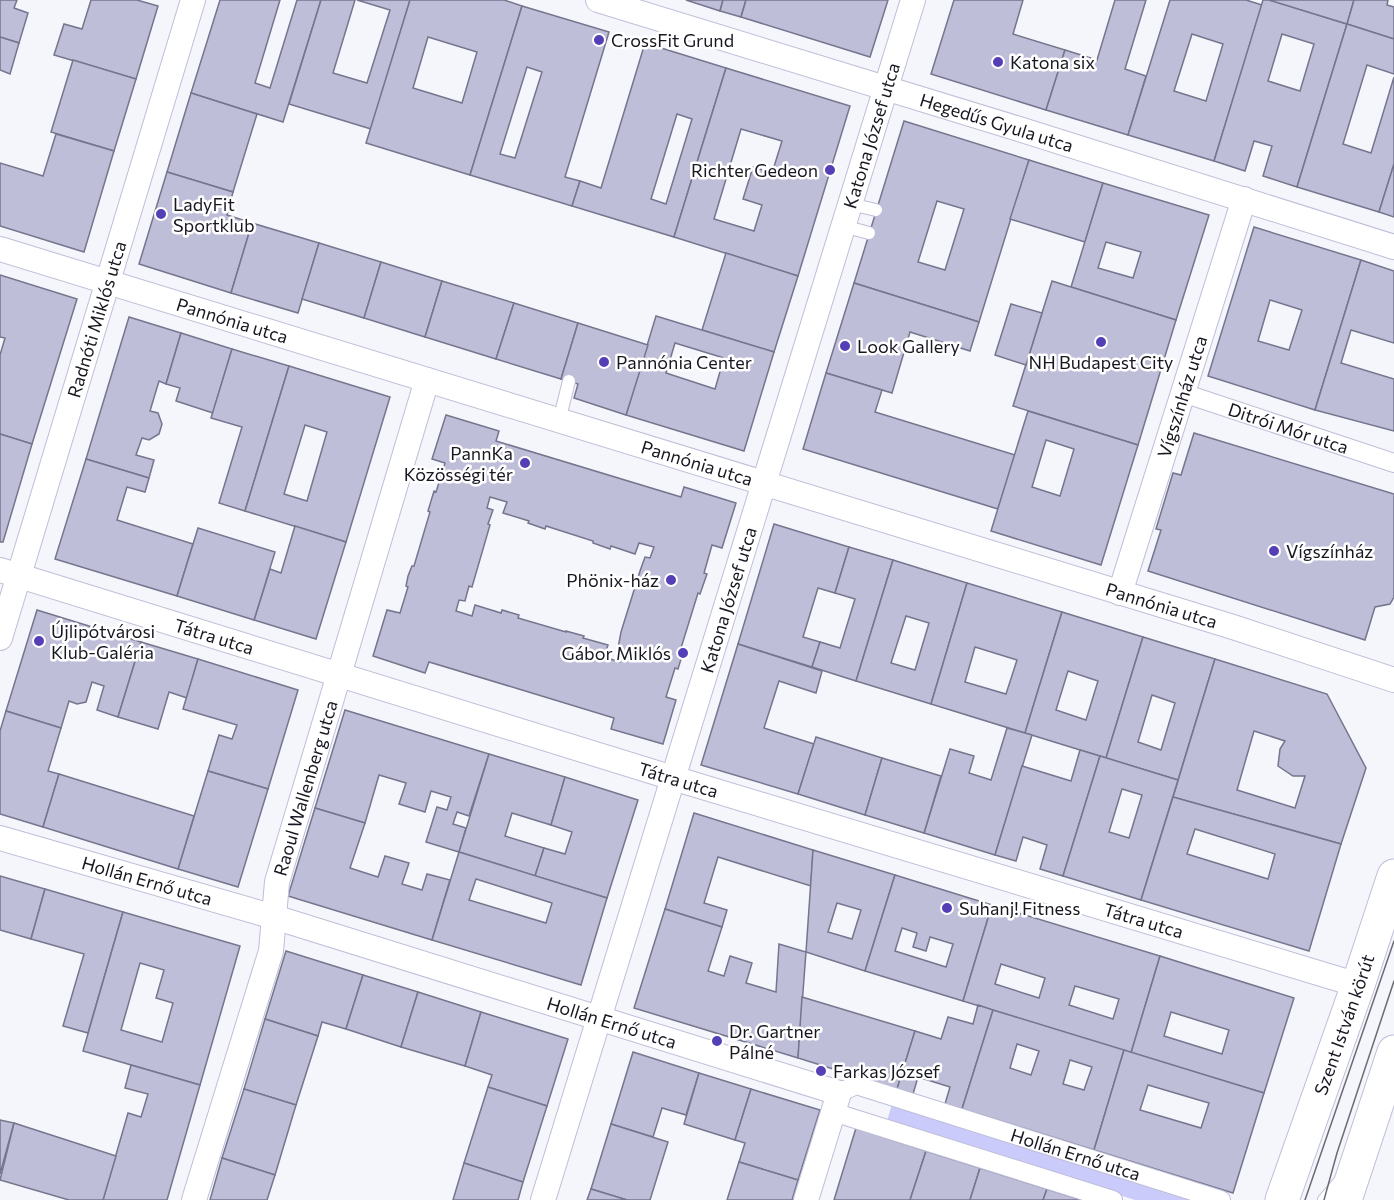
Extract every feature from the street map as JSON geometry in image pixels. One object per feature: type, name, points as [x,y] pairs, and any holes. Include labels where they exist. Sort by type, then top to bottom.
[{"type":"main road","name":"Szent István körút","points":[[1289,1191],[1394,876]]},
{"type":"main road","points":[[1345,1200],[1394,1052]]},
{"type":"street","name":"Radnóti Miklós utca","points":[[0,638],[9,573],[108,282],[193,0]]},
{"type":"street","name":"Hegedűs Gyula utca","points":[[598,0],[1394,247]]},
{"type":"street","name":"Katona József utca","points":[[543,1200],[913,0]]},
{"type":"street","name":"Vígszínház utca","points":[[1120,593],[1244,199]]},
{"type":"street","name":"Pannónia utca","points":[[0,249],[1233,627],[1394,680]]},
{"type":"street","name":"Raoul Wallenberg utca","points":[[194,1200],[271,951],[277,882],[427,380]]},
{"type":"street","name":"Ditrói Mór utca","points":[[1183,393],[1394,463]]},
{"type":"street","name":"Tátra utca","points":[[9,573],[673,778],[1358,985]]},
{"type":"street","name":"Hollán Ernő utca","points":[[0,838],[274,917],[599,1018],[1113,1200]]},
{"type":"street","name":"Hollán Ernő utca","points":[[836,1103],[856,1085],[1221,1200]]},
{"type":"street","points":[[806,1200],[836,1103]]},
{"type":"lane","points":[[847,215],[876,210]]},
{"type":"lane","points":[[847,215],[869,233]]},
{"type":"lane","points":[[559,421],[569,381]]},
{"type":"lane","points":[[1324,1200],[1359,1159]]},
{"type":"shaded area","points":[[892,1104],[1197,1200],[1135,1200],[887,1121]]},
{"type":"building","points":[[0,0],[17,0],[14,8],[28,13],[19,43],[0,37]]},
{"type":"building","points":[[91,0],[137,0],[158,6],[136,79],[54,55],[64,24],[82,29]]},
{"type":"building","points":[[220,0],[280,0],[255,83],[270,88],[297,0],[321,0],[283,122],[191,93]]},
{"type":"building","points":[[321,0],[355,0],[333,73],[367,83],[390,10],[357,0],[410,0],[371,129],[289,104]]},
{"type":"building","points":[[410,0],[504,0],[522,6],[470,175],[366,143]],"holes":[[[428,37],[477,52],[462,103],[413,88]]]},
{"type":"building","points":[[686,0],[723,0],[720,11]]},
{"type":"building","points":[[723,0],[746,0],[741,17],[720,11]]},
{"type":"building","points":[[746,0],[888,0],[870,57],[741,17]]},
{"type":"building","name":"Katona six","points":[[954,0],[1023,0],[1013,34],[1065,50],[1046,110],[931,74]]},
{"type":"building","points":[[1115,0],[1146,0],[1125,69],[1146,76],[1128,135],[1046,110],[1065,50],[1097,60]]},
{"type":"building","points":[[1170,0],[1246,0],[1262,5],[1214,161],[1128,135]],"holes":[[[1192,34],[1223,44],[1206,101],[1174,91]]]},
{"type":"building","points":[[1263,0],[1347,24],[1297,187],[1263,176],[1272,146],[1254,141],[1245,171],[1214,161]],"holes":[[[1282,34],[1314,44],[1300,91],[1268,81]]]},
{"type":"building","points":[[1269,0],[1354,0],[1347,24]]},
{"type":"building","points":[[1354,0],[1388,0],[1387,5],[1394,7],[1394,39],[1347,24]]},
{"type":"building","points":[[522,6],[609,32],[565,177],[580,181],[572,206],[470,175]],"holes":[[[527,67],[542,72],[515,158],[500,154]]]},
{"type":"building","points":[[1347,24],[1394,39],[1394,74],[1367,65],[1343,144],[1371,153],[1394,77],[1394,164],[1379,212],[1297,187]]},
{"type":"building","points":[[0,37],[19,43],[10,74],[0,70]]},
{"type":"building","points":[[645,43],[726,68],[674,237],[572,206],[580,181],[601,188]],"holes":[[[677,114],[692,119],[666,204],[651,199]]]},
{"type":"building","points":[[73,60],[136,79],[114,151],[51,132]]},
{"type":"building","points":[[726,68],[850,106],[798,276],[674,237]],"holes":[[[741,129],[782,141],[772,173],[753,167],[743,199],[762,205],[754,231],[714,219]]]},
{"type":"building","points":[[191,93],[257,114],[233,192],[167,172]]},
{"type":"building","points":[[904,121],[1029,160],[979,322],[854,283]],"holes":[[[937,201],[964,209],[945,270],[918,262]]]},
{"type":"building","points":[[56,134],[114,151],[84,252],[0,226],[0,163],[43,176]]},
{"type":"building","points":[[1029,160],[1103,183],[1085,242],[1010,219]]},
{"type":"building","points":[[1394,164],[1394,217],[1379,212]]},
{"type":"building","points":[[167,172],[233,192],[227,215],[252,223],[231,293],[139,264]]},
{"type":"building","points":[[1103,183],[1209,215],[1176,320],[1071,287]],"holes":[[[1106,242],[1141,252],[1133,278],[1098,268]]]},
{"type":"building","points":[[252,223],[319,243],[298,313],[231,293]]},
{"type":"building","points":[[1254,227],[1361,260],[1315,410],[1208,376]],"holes":[[[1270,300],[1302,310],[1289,350],[1258,341]]]},
{"type":"building","points":[[319,243],[381,262],[364,318],[302,299]]},
{"type":"building","points":[[726,253],[798,276],[774,352],[702,330]]},
{"type":"building","points":[[1361,260],[1394,271],[1394,343],[1351,330],[1341,363],[1394,379],[1394,431],[1315,410]]},
{"type":"building","points":[[381,262],[442,281],[425,337],[364,318]]},
{"type":"building","points":[[0,275],[77,299],[32,444],[0,434],[0,355],[5,338],[0,337]]},
{"type":"building","points":[[442,281],[514,303],[496,359],[425,337]]},
{"type":"building","name":"NH Budapest City","points":[[1052,281],[1176,320],[1138,445],[1013,406]]},
{"type":"building","points":[[854,283],[979,322],[970,351],[910,332],[892,393],[826,373]]},
{"type":"building","points":[[514,303],[578,323],[561,379],[496,359]]},
{"type":"building","points":[[1011,304],[1042,313],[1026,365],[995,355]]},
{"type":"building","points":[[656,316],[774,352],[744,451],[626,415]],"holes":[[[675,343],[724,358],[715,389],[666,373]]]},
{"type":"building","points":[[129,317],[181,333],[166,384],[159,381],[150,411],[158,413],[162,424],[159,434],[149,440],[142,438],[136,455],[154,460],[149,478],[86,459]]},
{"type":"building","name":"Pannónia Center","points":[[578,323],[648,345],[626,415],[574,398],[578,384],[561,379]]},
{"type":"building","points":[[181,333],[232,349],[213,413],[176,401],[180,388],[166,384]]},
{"type":"building","points":[[232,349],[289,366],[245,511],[219,503],[242,427],[211,418]]},
{"type":"building","points":[[289,366],[390,397],[346,542],[245,511]],"holes":[[[305,425],[327,432],[307,501],[284,494]]]},
{"type":"building","points":[[826,373],[882,390],[875,412],[1015,455],[998,509],[803,449]]},
{"type":"building","points":[[1028,411],[1138,445],[1101,565],[991,531]],"holes":[[[1046,440],[1074,449],[1060,496],[1032,487]]]},
{"type":"building","name":"Phönix-ház","points":[[446,415],[499,431],[496,441],[681,497],[684,487],[736,503],[722,548],[712,545],[704,573],[707,574],[700,594],[698,593],[681,648],[684,649],[678,669],[675,668],[666,697],[676,700],[663,744],[611,729],[614,718],[522,690],[429,662],[425,673],[373,656],[387,610],[400,613],[408,587],[406,586],[408,576],[414,566],[434,491],[436,492],[445,463],[432,459]],"holes":[[[490,497],[507,502],[503,513],[545,529],[546,526],[593,541],[593,543],[610,549],[611,546],[635,554],[639,543],[654,547],[650,558],[645,557],[621,632],[618,648],[623,650],[620,662],[604,657],[608,645],[518,618],[519,615],[502,610],[501,613],[475,605],[472,616],[456,611],[459,600],[465,601],[469,586],[472,587],[490,525],[488,524],[493,510],[487,508]]]},
{"type":"building","name":"Vígszínház","points":[[1194,433],[1394,494],[1394,597],[1390,604],[1375,607],[1365,640],[1148,571],[1161,530],[1156,529],[1173,473],[1181,475]]},
{"type":"building","points":[[0,434],[32,444],[3,542],[0,542]]},
{"type":"building","points":[[86,459],[149,478],[145,492],[127,487],[117,520],[193,544],[177,596],[55,559]]},
{"type":"building","points":[[774,524],[849,547],[835,593],[818,588],[803,637],[820,642],[812,667],[738,644]]},
{"type":"building","points":[[295,526],[346,542],[316,639],[254,620],[270,569],[281,573]]},
{"type":"building","points":[[198,528],[275,552],[254,620],[177,596]]},
{"type":"building","points":[[849,547],[893,560],[856,681],[812,667],[820,642],[840,648],[855,599],[835,593]]},
{"type":"building","points":[[893,560],[967,583],[931,704],[856,681]],"holes":[[[906,616],[929,623],[915,670],[891,663]]]},
{"type":"building","points":[[967,583],[1062,612],[1025,733],[931,704]],"holes":[[[975,647],[1017,660],[1006,694],[965,682]]]},
{"type":"building","points":[[37,610],[141,642],[118,717],[97,710],[104,686],[92,682],[86,702],[77,704],[69,701],[61,728],[6,711]]},
{"type":"building","points":[[1062,612],[1143,637],[1106,758],[1025,733]],"holes":[[[1068,671],[1098,681],[1086,720],[1056,710]]]},
{"type":"building","points":[[1143,637],[1215,659],[1178,780],[1106,758]],"holes":[[[1152,695],[1175,703],[1161,750],[1138,742]]]},
{"type":"building","points":[[141,642],[198,659],[187,698],[169,692],[158,729],[118,717]]},
{"type":"building","points":[[738,644],[822,671],[816,693],[779,681],[764,728],[814,744],[798,794],[701,765]]},
{"type":"building","points":[[198,659],[298,690],[268,789],[208,771],[219,735],[232,739],[237,725],[183,709]]},
{"type":"building","points":[[1215,659],[1327,694],[1366,768],[1341,844],[1173,797]],"holes":[[[1254,731],[1285,741],[1280,749],[1278,766],[1293,776],[1305,776],[1295,808],[1237,790]]]},
{"type":"building","points":[[345,710],[489,754],[469,816],[457,812],[453,824],[466,828],[459,852],[426,842],[437,807],[447,810],[451,797],[431,791],[425,812],[399,804],[406,783],[379,775],[365,823],[315,808]]},
{"type":"building","points":[[6,711],[61,728],[48,771],[59,774],[43,827],[0,814],[0,731]]},
{"type":"building","points":[[1007,728],[1032,735],[995,855],[924,833],[950,749],[974,756],[969,773],[991,780]]},
{"type":"building","points":[[816,737],[882,758],[865,815],[798,794]]},
{"type":"building","points":[[1080,750],[1100,756],[1063,876],[1040,869],[1047,845],[1023,837],[1016,861],[995,855],[1022,766],[1071,781]]},
{"type":"building","points":[[489,754],[565,777],[551,825],[512,813],[505,836],[544,848],[535,876],[459,852]]},
{"type":"building","points":[[1100,756],[1178,780],[1141,900],[1063,876]],"holes":[[[1122,789],[1142,795],[1129,838],[1109,832]]]},
{"type":"building","points":[[882,758],[941,776],[924,833],[865,815]]},
{"type":"building","points":[[208,771],[268,789],[238,887],[178,869]]},
{"type":"building","points":[[59,774],[194,816],[178,869],[43,827]]},
{"type":"building","points":[[565,777],[638,800],[607,898],[535,876],[544,848],[565,854],[572,832],[551,825]]},
{"type":"building","points":[[1173,797],[1341,844],[1309,951],[1141,900]],"holes":[[[1195,829],[1275,854],[1268,879],[1187,854]]]},
{"type":"building","points":[[315,808],[365,823],[350,868],[378,877],[385,856],[409,863],[402,884],[422,890],[427,874],[450,880],[432,940],[288,896]]},
{"type":"building","points":[[694,813],[813,850],[811,886],[718,857],[704,903],[727,910],[722,927],[665,909]]},
{"type":"building","points":[[813,850],[895,875],[865,971],[806,952]],"holes":[[[837,903],[861,910],[852,939],[828,932]]]},
{"type":"building","points":[[459,852],[607,898],[581,985],[432,940]],"holes":[[[476,879],[552,903],[546,923],[469,900]]]},
{"type":"building","points":[[895,875],[992,905],[963,1001],[865,971]],"holes":[[[902,928],[917,933],[913,947],[926,951],[930,937],[953,944],[946,967],[895,951]]]},
{"type":"building","points":[[0,876],[45,889],[31,939],[0,930]]},
{"type":"building","points":[[45,889],[123,912],[88,1033],[63,1026],[84,954],[31,939]]},
{"type":"building","points":[[992,905],[1160,956],[1131,1053],[963,1001]],"holes":[[[1001,964],[1045,978],[1039,998],[995,984]],[[1075,986],[1119,999],[1113,1019],[1069,1005]]]},
{"type":"building","points":[[665,909],[722,927],[708,971],[724,976],[730,956],[752,963],[746,983],[776,992],[779,944],[806,952],[798,1058],[634,1008]]},
{"type":"building","points":[[123,912],[240,946],[200,1085],[83,1051]],"holes":[[[140,963],[164,970],[156,998],[173,1003],[162,1042],[121,1030]]]},
{"type":"building","points":[[286,951],[363,975],[346,1029],[322,1022],[318,1036],[265,1019]]},
{"type":"building","points":[[1160,956],[1294,998],[1264,1093],[1131,1053]],"holes":[[[1171,1012],[1229,1030],[1222,1054],[1164,1036]]]},
{"type":"building","points":[[363,975],[418,992],[401,1047],[346,1029]]},
{"type":"building","points":[[418,992],[481,1012],[465,1066],[401,1047]]},
{"type":"building","points":[[802,997],[915,1031],[897,1089],[798,1058]]},
{"type":"building","points":[[978,1005],[993,1010],[962,1109],[945,1104],[950,1087],[918,1077],[913,1094],[897,1089],[915,1031],[941,1039],[948,1017],[973,1024]]},
{"type":"building","points":[[993,1010],[1124,1050],[1094,1150],[962,1109]],"holes":[[[1017,1044],[1039,1051],[1031,1075],[1010,1068]],[[1070,1060],[1092,1067],[1084,1090],[1063,1084]]]},
{"type":"building","points":[[481,1012],[568,1039],[547,1106],[488,1087],[492,1075],[465,1066]]},
{"type":"building","points":[[265,1019],[318,1036],[296,1105],[244,1089]]},
{"type":"building","points":[[1124,1050],[1264,1093],[1233,1193],[1094,1150]],"holes":[[[1148,1085],[1209,1103],[1201,1128],[1140,1110]]]},
{"type":"building","points":[[633,1052],[699,1073],[686,1115],[662,1108],[653,1137],[611,1124]]},
{"type":"building","points":[[131,1065],[200,1085],[167,1200],[103,1200],[128,1113],[141,1117],[148,1094],[125,1088]]},
{"type":"building","points":[[699,1073],[751,1089],[735,1140],[684,1124]]},
{"type":"building","points":[[488,1087],[547,1106],[523,1182],[464,1163]]},
{"type":"building","points":[[244,1089],[296,1105],[275,1175],[222,1158]]},
{"type":"building","points":[[751,1089],[820,1110],[798,1180],[739,1162],[745,1143],[735,1140]]},
{"type":"building","points":[[0,1120],[14,1123],[0,1174]]},
{"type":"building","points":[[14,1123],[116,1156],[103,1200],[69,1200],[0,1180]]},
{"type":"building","points":[[611,1124],[668,1142],[650,1200],[627,1200],[591,1189]]},
{"type":"building","points":[[856,1128],[926,1151],[910,1200],[834,1200]]},
{"type":"building","points":[[926,1151],[980,1168],[970,1200],[910,1200]]},
{"type":"building","points":[[222,1158],[275,1175],[267,1200],[210,1200]]},
{"type":"building","points":[[739,1162],[798,1180],[792,1200],[727,1200]]},
{"type":"building","points":[[464,1163],[523,1182],[518,1200],[453,1200]]},
{"type":"building","points":[[980,1168],[1047,1189],[1043,1200],[970,1200]]},
{"type":"building","points":[[591,1189],[627,1200],[587,1200]]},
{"type":"building","points":[[1047,1189],[1082,1200],[1043,1200]]},
{"type":"tram line","points":[[1305,1200],[1394,941]]},
{"type":"tram line","points":[[1324,1200],[1337,1153],[1394,981]]},
{"type":"place","name":"CrossFit Grund","points":[[599,40]]},
{"type":"place","name":"Katona six","points":[[998,62]]},
{"type":"place","name":"Richter Gedeon","points":[[830,170]]},
{"type":"place","name":"LadyFit Sportklub","points":[[161,214]]},
{"type":"place","name":"NH Budapest City","points":[[1101,342]]},
{"type":"place","name":"Look Gallery","points":[[845,346]]},
{"type":"place","name":"Pannónia Center","points":[[604,362]]},
{"type":"place","name":"PannKa Közösségi tér","points":[[525,463]]},
{"type":"place","name":"Vígszínház","points":[[1274,551]]},
{"type":"place","name":"Phönix-ház","points":[[671,580]]},
{"type":"place","name":"Újlipótvárosi Klub-Galéria","points":[[39,641]]},
{"type":"place","name":"Gábor Miklós","points":[[683,653]]},
{"type":"place","name":"Suhanj! Fitness","points":[[947,908]]},
{"type":"place","name":"Dr. Gartner Pálné","points":[[717,1041]]},
{"type":"place","name":"Farkas József","points":[[821,1071]]}]
